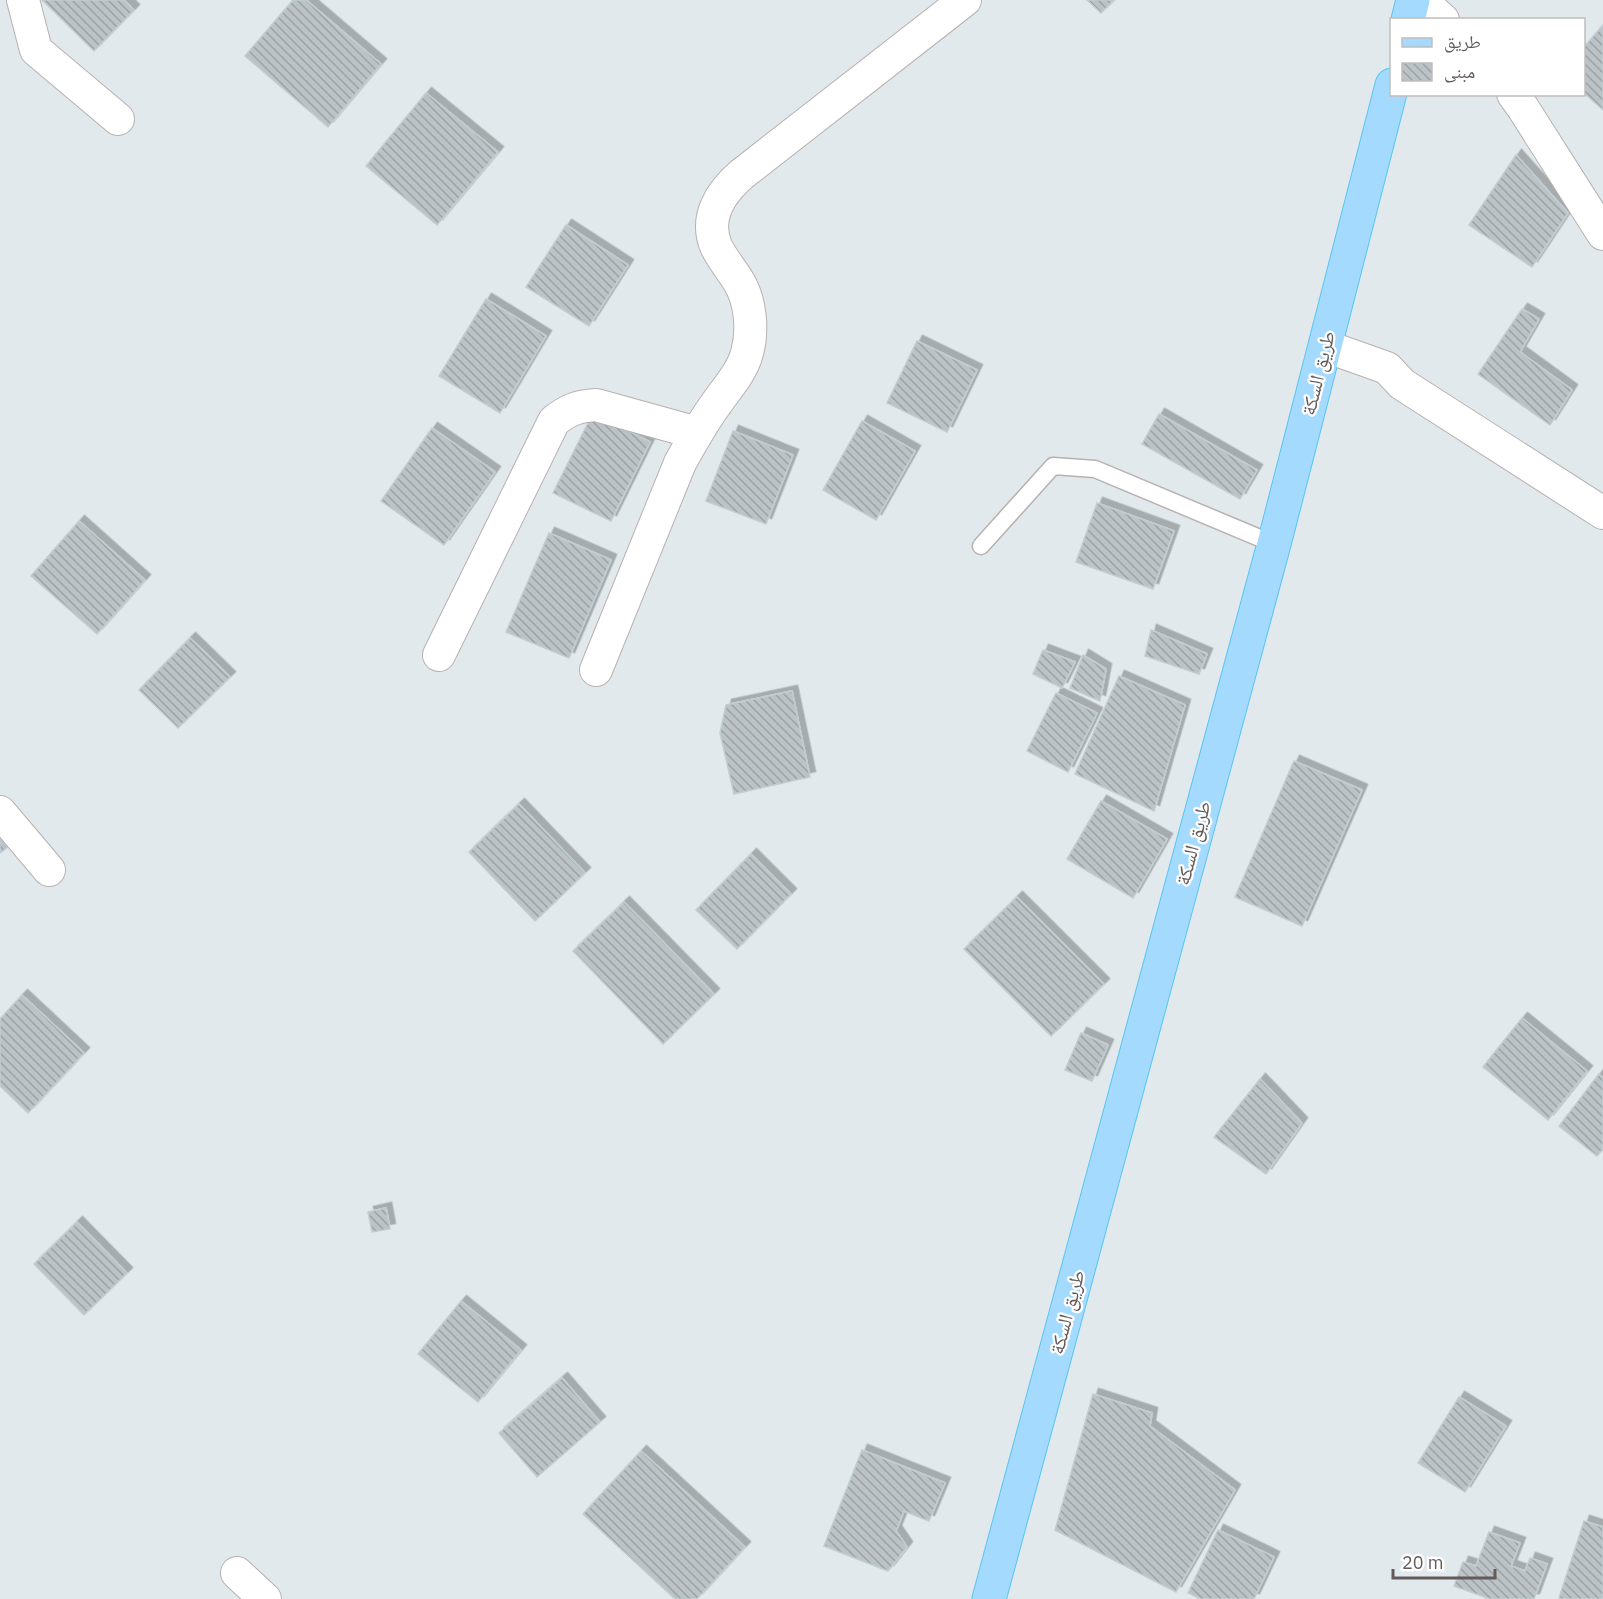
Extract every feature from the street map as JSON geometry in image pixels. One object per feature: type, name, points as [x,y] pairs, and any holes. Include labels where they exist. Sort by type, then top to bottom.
[{"type":"main road","points":[[1408,18],[1413,0]]},
{"type":"main road","name":"طريق السكة","points":[[989,1599],[1274,544],[1390,93]]},
{"type":"street","points":[[23,0],[36,50],[117,119]]},
{"type":"street","points":[[596,670],[666,495],[697,433],[736,377],[747,354],[750,330],[748,306],[740,283],[716,245],[712,225],[716,205],[726,188],[964,0]]},
{"type":"street","points":[[1421,0],[1441,18]]},
{"type":"street","points":[[1514,96],[1603,234]]},
{"type":"street","points":[[1325,346],[1387,368],[1402,384],[1603,513]]},
{"type":"street","points":[[439,655],[554,421],[566,411],[581,406],[596,405],[697,433]]},
{"type":"street","points":[[0,812],[49,870]]},
{"type":"street","points":[[237,1573],[265,1599]]},
{"type":"lane","points":[[981,546],[1053,466],[1095,469],[1274,544]]},
{"type":"building","points":[[42,0],[124,0],[134,10],[94,51]]},
{"type":"building","points":[[293,0],[306,0],[381,64],[328,127],[245,56]]},
{"type":"building","points":[[1087,0],[1114,0],[1101,13]]},
{"type":"building","points":[[1603,25],[1603,110],[1585,94],[1585,46]]},
{"type":"building","points":[[426,93],[498,152],[437,225],[366,166]]},
{"type":"building","points":[[1516,155],[1568,213],[1532,267],[1469,225]]},
{"type":"building","points":[[566,225],[628,265],[589,326],[526,287]]},
{"type":"building","points":[[486,299],[546,336],[500,413],[439,376]]},
{"type":"building","points":[[1522,309],[1539,319],[1520,352],[1572,390],[1550,425],[1478,374]]},
{"type":"building","points":[[917,341],[977,370],[947,432],[887,403]]},
{"type":"building","points":[[593,413],[650,442],[611,521],[553,493]]},
{"type":"building","points":[[1159,414],[1257,470],[1240,499],[1142,444]]},
{"type":"building","points":[[862,421],[915,451],[876,520],[823,490]]},
{"type":"building","points":[[432,428],[495,472],[444,545],[381,501]]},
{"type":"building","points":[[733,431],[793,455],[766,524],[706,501]]},
{"type":"building","points":[[1097,503],[1174,531],[1153,589],[1076,562]]},
{"type":"building","points":[[79,521],[145,580],[97,634],[31,576]]},
{"type":"building","points":[[549,533],[611,560],[569,658],[506,632]]},
{"type":"building","points":[[1151,630],[1207,654],[1199,674],[1145,656]]},
{"type":"building","points":[[190,638],[230,677],[178,728],[139,690]]},
{"type":"building","points":[[1043,650],[1075,662],[1062,688],[1033,674]]},
{"type":"building","points":[[1083,655],[1106,669],[1100,701],[1070,688]]},
{"type":"building","points":[[1119,676],[1185,705],[1154,811],[1075,774]]},
{"type":"building","points":[[792,691],[810,777],[734,794],[720,733],[726,705]]},
{"type":"building","points":[[1056,693],[1097,713],[1068,772],[1027,751]]},
{"type":"building","points":[[1294,761],[1362,790],[1302,926],[1235,897]]},
{"type":"building","points":[[1101,801],[1167,839],[1133,898],[1067,859]]},
{"type":"building","points":[[519,804],[585,873],[535,921],[469,852]]},
{"type":"building","points":[[0,834],[9,846],[0,853]]},
{"type":"building","points":[[751,854],[791,894],[737,949],[696,910]]},
{"type":"building","points":[[1017,897],[1104,984],[1051,1036],[964,949]]},
{"type":"building","points":[[624,902],[714,994],[663,1044],[573,951]]},
{"type":"building","points":[[22,995],[84,1053],[28,1113],[0,1086],[0,1019]]},
{"type":"building","points":[[1522,1018],[1587,1071],[1548,1120],[1483,1067]]},
{"type":"building","points":[[1081,1033],[1108,1045],[1092,1081],[1065,1070]]},
{"type":"building","points":[[1599,1074],[1603,1078],[1603,1149],[1597,1156],[1559,1126]]},
{"type":"building","points":[[1260,1079],[1302,1123],[1266,1174],[1214,1137]]},
{"type":"building","points":[[386,1208],[390,1229],[372,1232],[368,1212]]},
{"type":"building","points":[[77,1222],[127,1273],[84,1315],[34,1264]]},
{"type":"building","points":[[461,1301],[521,1350],[478,1402],[418,1354]]},
{"type":"building","points":[[562,1378],[600,1422],[537,1477],[499,1433]]},
{"type":"building","points":[[1093,1394],[1152,1413],[1150,1426],[1235,1490],[1176,1592],[1055,1530]]},
{"type":"building","points":[[1459,1397],[1506,1426],[1465,1492],[1418,1463]]},
{"type":"building","points":[[862,1450],[945,1483],[929,1521],[904,1511],[896,1531],[907,1547],[888,1571],[824,1546]]},
{"type":"building","points":[[641,1451],[745,1547],[697,1599],[675,1599],[583,1514]]},
{"type":"building","points":[[1584,1521],[1603,1527],[1603,1599],[1562,1599],[1559,1598]]},
{"type":"building","points":[[1218,1530],[1274,1557],[1254,1599],[1201,1599],[1188,1593]]},
{"type":"building","points":[[1489,1532],[1520,1543],[1511,1566],[1525,1571],[1530,1558],[1547,1564],[1534,1599],[1490,1599],[1454,1586],[1463,1562],[1476,1566]]}]
